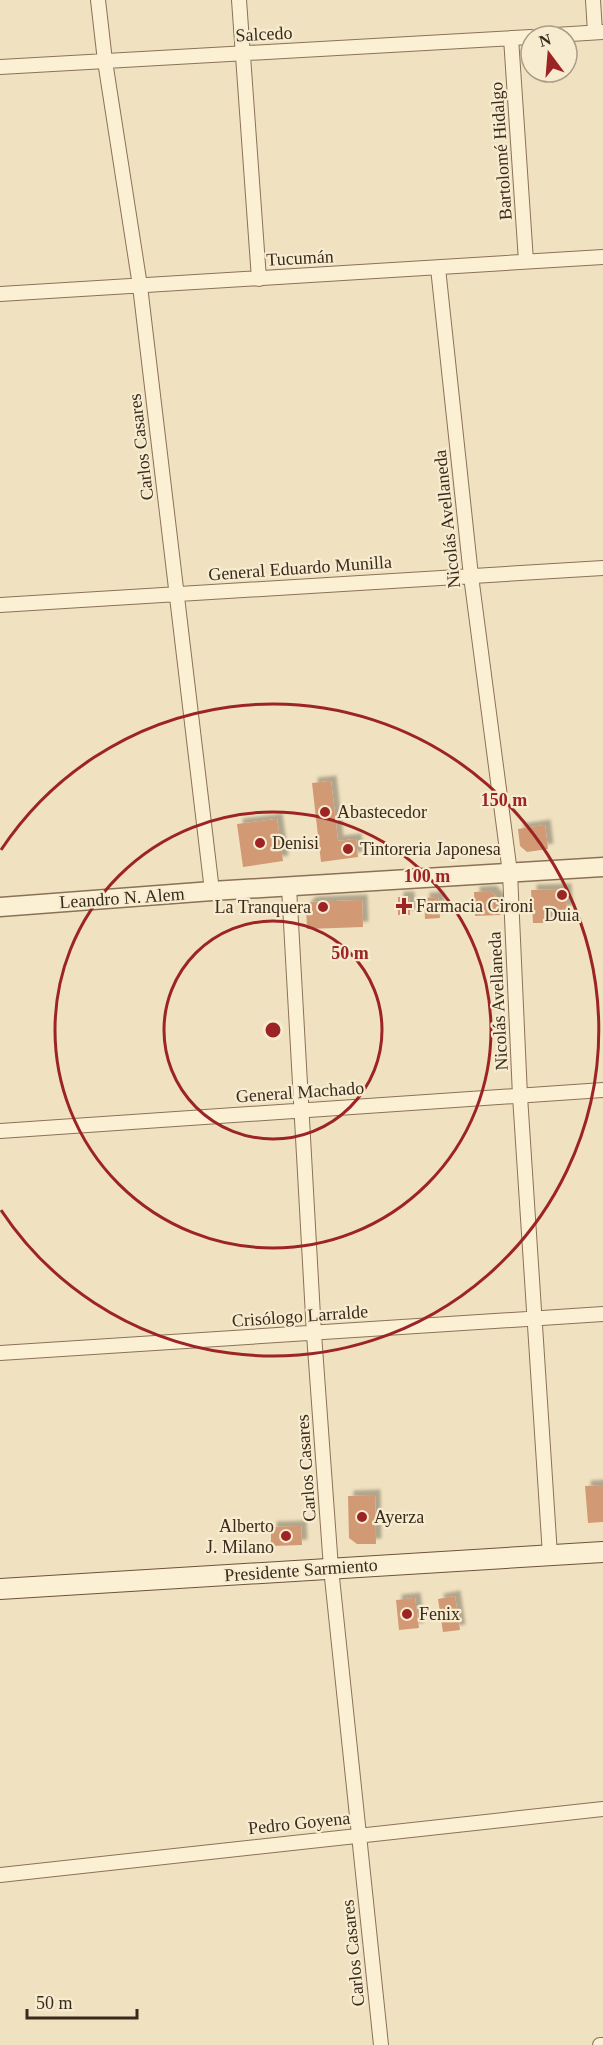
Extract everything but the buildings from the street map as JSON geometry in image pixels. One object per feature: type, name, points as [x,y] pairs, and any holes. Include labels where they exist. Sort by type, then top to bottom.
[{"type":"main road","name":"Presidente Sarmiento","points":[[0,1589],[603,1552]]},
{"type":"street","name":"Carlos Casares","points":[[98,0],[105,61],[140,286],[212,891]]},
{"type":"street","points":[[239,0],[259,279]]},
{"type":"street","points":[[579,33],[599,32],[593,0]]},
{"type":"street","name":"Bartolomé Hidalgo","points":[[511,38],[526,261]]},
{"type":"street","name":"Salcedo","points":[[0,67],[519,38]]},
{"type":"street","name":"Tucumán","points":[[0,294],[603,257]]},
{"type":"street","name":"Nicolás Avellaneda","points":[[438,268],[471,576],[510,873],[533,1319],[550,1555]]},
{"type":"street","name":"General Eduardo Munilla","points":[[0,605],[603,568]]},
{"type":"street","name":"Leandro N. Alem","points":[[0,907],[212,891],[603,867]]},
{"type":"street","name":"Carlos Casares","points":[[289,887],[314,1334],[331,1568],[381,2045]]},
{"type":"street","name":"General Machado","points":[[0,1131],[603,1090]]},
{"type":"street","name":"Crisólogo Larralde","points":[[0,1353],[603,1314]]},
{"type":"street","name":"Pedro Goyena","points":[[0,1875],[358,1834],[603,1809]]},
{"type":"place","name":"Abastecedor","points":[[325,812]]},
{"type":"place","name":"Denisi","points":[[260,843]]},
{"type":"place","name":"Tintoreria Japonesa","points":[[348,849]]},
{"type":"place","name":"Duia","points":[[562,895]]},
{"type":"place","name":"Farmacia Cironi","points":[[404,906]]},
{"type":"place","name":"La Tranquera","points":[[323,907]]},
{"type":"place","name":"Ayerza","points":[[362,1517]]},
{"type":"place","name":"Alberto J. Milano","points":[[286,1536]]},
{"type":"place","name":"Fenix","points":[[407,1614]]}]
